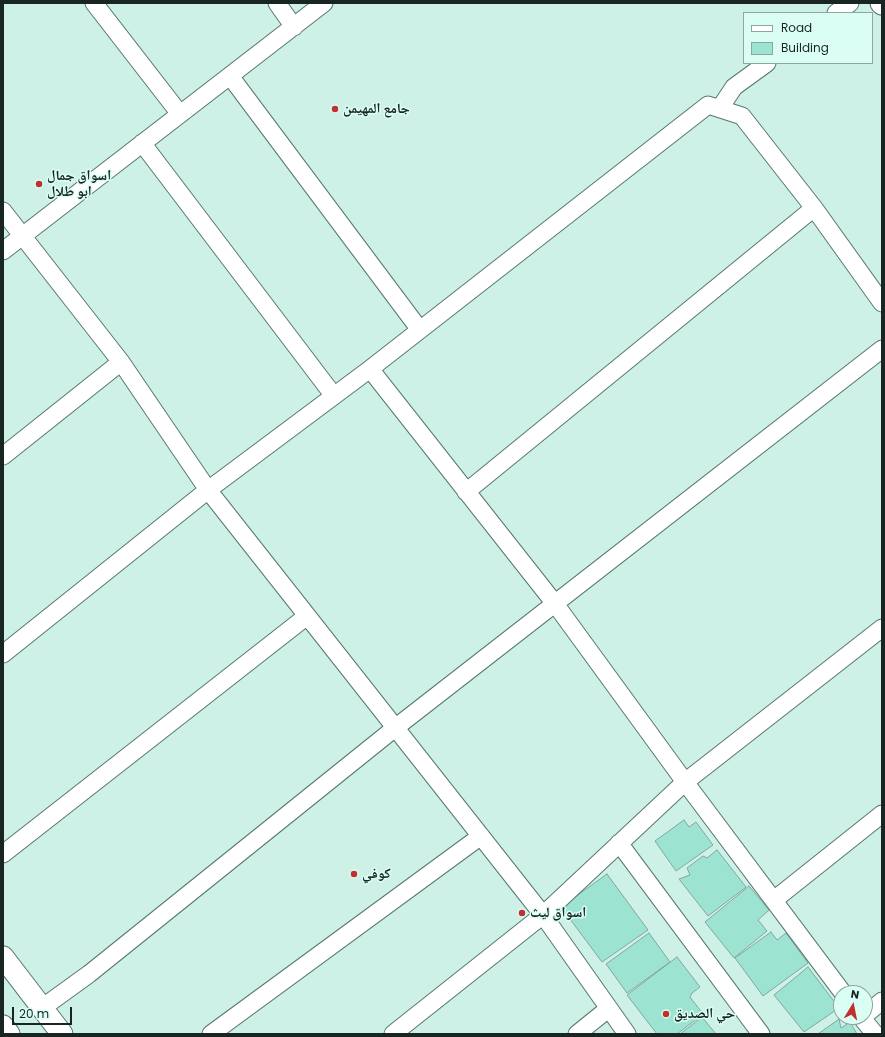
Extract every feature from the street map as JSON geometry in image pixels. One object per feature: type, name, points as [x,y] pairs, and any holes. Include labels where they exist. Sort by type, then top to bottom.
[{"type":"street","points":[[94,3],[180,114]]},
{"type":"street","points":[[277,3],[294,27]]},
{"type":"street","points":[[3,251],[324,3]]},
{"type":"street","points":[[837,12],[850,3]]},
{"type":"street","points":[[720,108],[734,87],[766,64]]},
{"type":"street","points":[[230,76],[420,330]]},
{"type":"street","points":[[3,654],[208,490],[370,370],[708,105],[742,116],[814,208],[882,303]]},
{"type":"street","points":[[142,143],[334,396]]},
{"type":"street","points":[[466,492],[814,208]]},
{"type":"street","points":[[3,210],[120,362],[208,490],[543,915],[627,1034]]},
{"type":"street","points":[[42,1008],[90,974],[396,728],[556,605],[882,349]]},
{"type":"street","points":[[3,456],[120,362]]},
{"type":"street","points":[[370,370],[556,605],[685,782],[838,985]]},
{"type":"street","points":[[3,854],[308,616]]},
{"type":"street","points":[[394,1034],[543,915],[685,782],[882,628]]},
{"type":"street","points":[[774,900],[882,814]]},
{"type":"street","points":[[211,1034],[481,836]]},
{"type":"street","points":[[619,843],[761,1034]]},
{"type":"street","points":[[3,957],[62,1034]]},
{"type":"street","points":[[873,1009],[882,1001]]},
{"type":"street","points":[[578,1034],[608,1009]]},
{"type":"street","points":[[869,1025],[875,1034]]},
{"type":"street","points":[[3,1026],[9,1034]]},
{"type":"building","points":[[684,820],[689,827],[696,822],[713,845],[676,871],[655,841]]},
{"type":"building","points":[[717,850],[746,887],[708,916],[679,879],[690,875],[687,868],[703,856],[707,858]]},
{"type":"building","points":[[607,874],[648,930],[602,962],[561,907]]},
{"type":"building","points":[[749,886],[769,910],[758,920],[767,931],[734,958],[705,922]]},
{"type":"building","points":[[771,932],[777,940],[786,933],[808,963],[763,996],[735,958]]},
{"type":"building","points":[[649,933],[670,962],[627,993],[606,964]]},
{"type":"building","points":[[677,957],[700,987],[692,993],[690,997],[703,1014],[677,1034],[657,1034],[627,995]]},
{"type":"building","points":[[808,967],[833,1000],[833,1012],[804,1032],[774,995]]},
{"type":"building","points":[[702,1017],[716,1034],[680,1034]]},
{"type":"building","points":[[833,1023],[833,1025],[840,1025],[841,1028],[846,1025],[852,1025],[857,1034],[818,1034]]},
{"type":"place","name":"جامع المهيمن","points":[[335,109]]},
{"type":"place","name":"اسواق جمال ابو طلال","points":[[39,184]]},
{"type":"place","name":"كوفي","points":[[354,874]]},
{"type":"place","name":"اسواق ليث","points":[[522,913]]},
{"type":"place","name":"حي الصديق","points":[[666,1014]]}]
